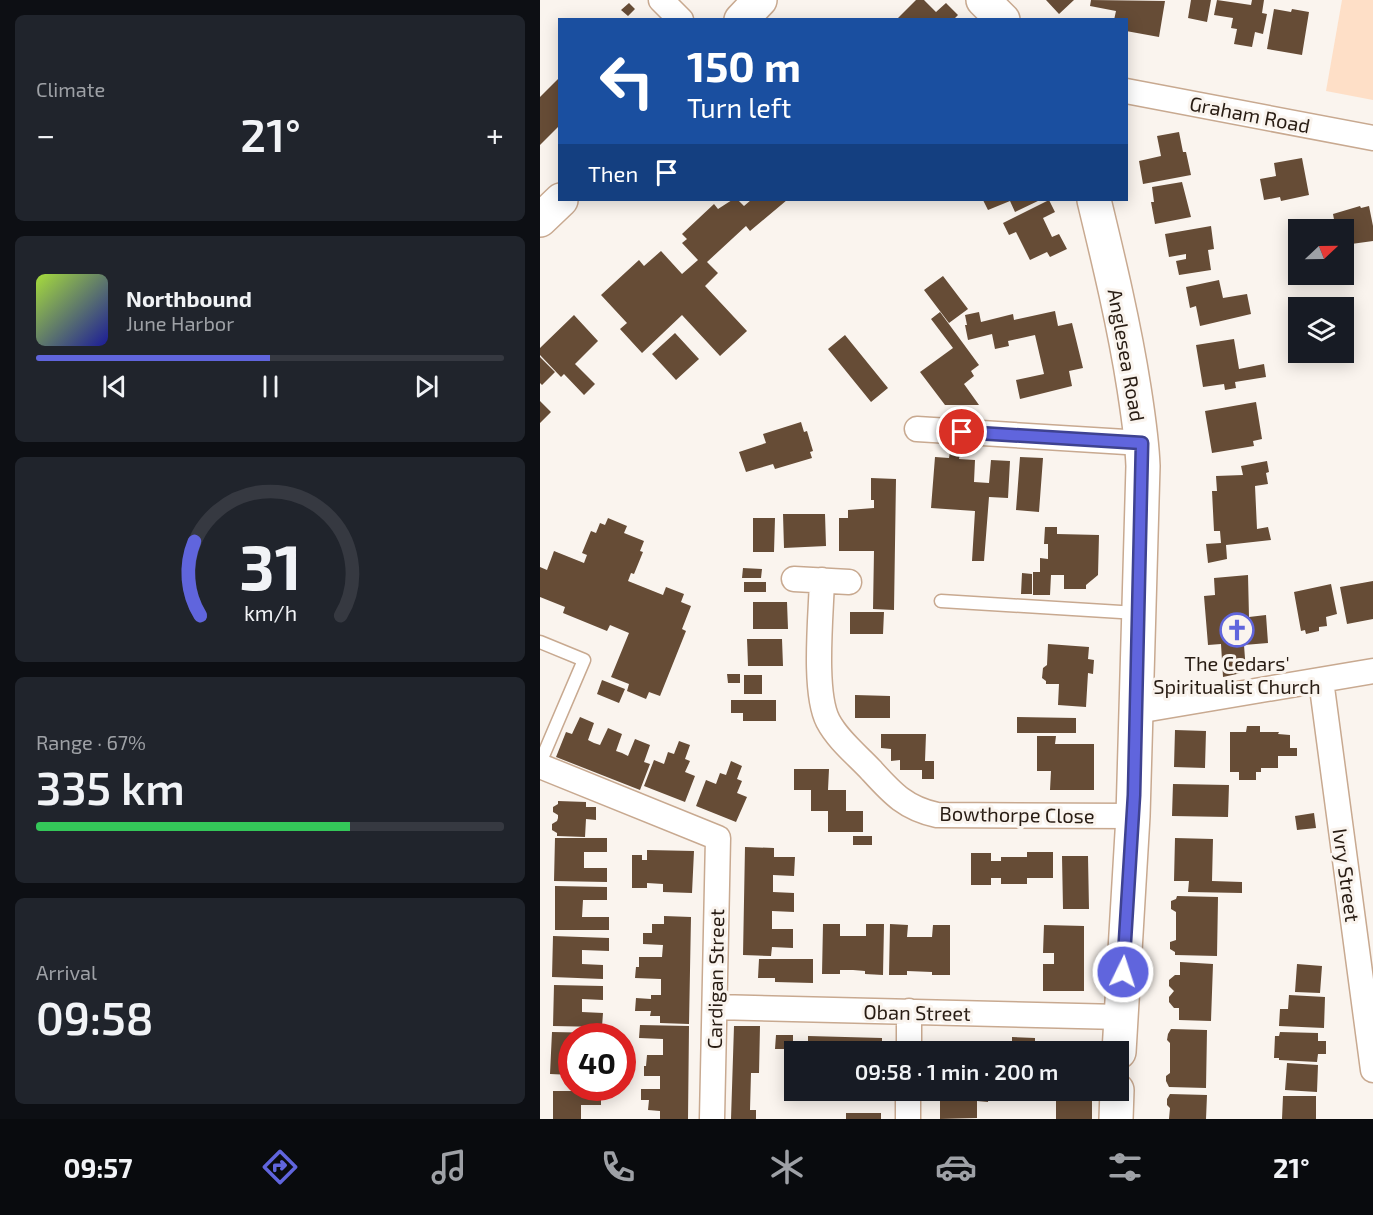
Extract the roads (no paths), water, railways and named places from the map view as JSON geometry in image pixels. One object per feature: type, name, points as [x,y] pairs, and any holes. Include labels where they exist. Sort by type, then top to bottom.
[{"type":"street","points":[[661,0],[679,18]]},
{"type":"street","points":[[743,18],[760,0]]},
{"type":"street","points":[[983,0],[1001,18]]},
{"type":"street","name":"Graham Road","points":[[1128,91],[1373,138]]},
{"type":"street","points":[[540,220],[560,201]]},
{"type":"street","name":"Anglesea Road","points":[[1094,201],[1129,357],[1142,443],[1137,711],[1119,1041]]},
{"type":"street","points":[[917,429],[1142,443]]},
{"type":"street","points":[[795,579],[849,582]]},
{"type":"street","name":"Bowthorpe Close","points":[[822,580],[820,690],[824,711],[838,736],[896,797],[911,807],[937,815],[1133,816]]},
{"type":"street","points":[[1137,711],[1373,670]]},
{"type":"street","name":"Ivry Street","points":[[1321,680],[1373,1070]]},
{"type":"street","name":"Cardigan Street","points":[[540,765],[718,838],[712,1119]]},
{"type":"street","name":"Oban Street","points":[[715,1007],[1120,1017]]},
{"type":"street","points":[[909,1011],[909,1041]]},
{"type":"street","points":[[908,1101],[908,1119]]},
{"type":"street","points":[[1116,1119],[1117,1101]]},
{"type":"lane","points":[[941,601],[1138,613]]},
{"type":"lane","points":[[540,642],[584,660],[540,765]]},
{"type":"place","name":"The Cedars' Spiritualist Church","points":[[1237,630]]}]
